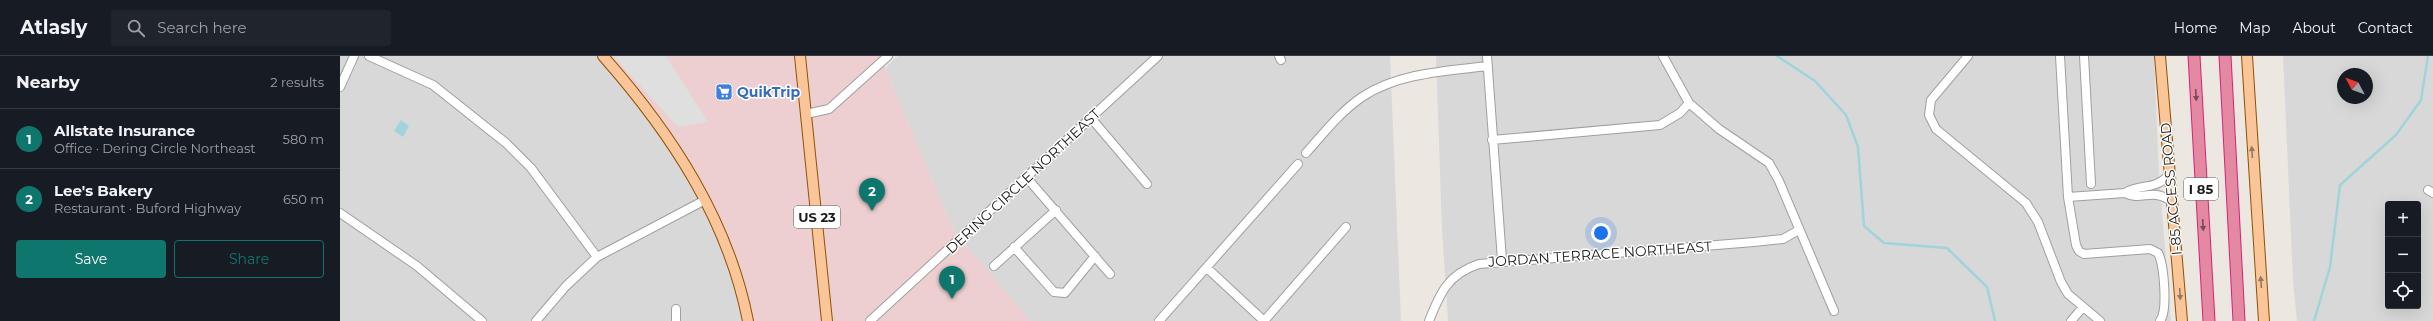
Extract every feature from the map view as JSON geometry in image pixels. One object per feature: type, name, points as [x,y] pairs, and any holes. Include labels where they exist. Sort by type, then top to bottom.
[{"type":"highway","name":"I 85","points":[[2194,56],[2208,321]]},
{"type":"highway","name":"I 85","points":[[2225,56],[2239,321]]},
{"type":"main road","points":[[603,56],[673,145],[698,184],[720,228],[727,246],[748,321]]},
{"type":"main road","name":"US 23","points":[[800,56],[827,321]]},
{"type":"main road","name":"I-85 ACCESS ROAD","points":[[2160,56],[2182,321]]},
{"type":"main road","points":[[2247,56],[2264,321]]},
{"type":"street","points":[[340,87],[354,56]]},
{"type":"street","points":[[369,56],[433,85],[506,143],[531,168],[597,257]]},
{"type":"street","points":[[806,114],[829,109],[888,56]]},
{"type":"street","name":"DERING CIRCLE NORTHEAST","points":[[870,321],[1158,56]]},
{"type":"street","points":[[1487,56],[1502,260]]},
{"type":"street","points":[[1662,56],[1689,103],[1719,129],[1769,163],[1800,230],[1834,311]]},
{"type":"street","points":[[1968,56],[1931,100],[1929,115],[1936,129],[2026,203],[2038,222],[2061,282],[2068,294],[2100,321]]},
{"type":"street","points":[[2060,56],[2068,197],[2076,245],[2079,251],[2084,254],[2150,249],[2158,252],[2165,305],[2164,316],[2160,321]]},
{"type":"street","points":[[2084,56],[2091,184]]},
{"type":"street","points":[[1306,153],[1325,131],[1362,97],[1388,84],[1422,74],[1488,66]]},
{"type":"street","points":[[1492,140],[1660,125],[1680,112],[1689,103]]},
{"type":"street","points":[[1091,118],[1147,184]]},
{"type":"street","points":[[1159,321],[1298,164]]},
{"type":"street","points":[[2144,191],[2152,186],[2162,183],[2169,175]]},
{"type":"street","points":[[1027,178],[1110,274]]},
{"type":"street","points":[[2068,197],[2125,193],[2131,190],[2160,194],[2171,201]]},
{"type":"street","points":[[536,321],[566,286],[597,257],[705,200]]},
{"type":"street","points":[[994,266],[1056,210]]},
{"type":"street","points":[[340,213],[372,233],[418,266],[482,321]]},
{"type":"street","points":[[1207,268],[1264,321],[1346,227]]},
{"type":"street","name":"JORDAN TERRACE NORTHEAST","points":[[1429,321],[1438,297],[1451,279],[1464,268],[1479,264],[1502,260],[1783,239],[1800,230]]},
{"type":"street","points":[[1014,247],[1054,292],[1065,293],[1096,256]]},
{"type":"street","points":[[2071,321],[2083,307]]},
{"type":"street","points":[[676,309],[676,321]]},
{"type":"shaded area","points":[[340,56],[600,56],[667,142],[708,205],[746,321],[340,321]]},
{"type":"shaded area","points":[[600,56],[880,56],[954,232],[1031,321],[746,321],[736,263],[667,142]]},
{"type":"shaded area","points":[[613,56],[666,56],[708,122],[678,127]]},
{"type":"shaded area","points":[[898,56],[1390,56],[1401,321],[1031,321],[954,232],[885,68]]},
{"type":"shaded area","points":[[1436,56],[2154,56],[2159,175],[2171,321],[1448,321],[1442,230]]},
{"type":"shaded area","points":[[2283,56],[2433,56],[2433,321],[2297,321],[2293,281]]},
{"type":"water","points":[[401,120],[409,126],[403,137],[394,131]]},
{"type":"waterway","points":[[1777,56],[1815,81],[1846,115],[1858,147],[1864,226],[1884,243],[1947,248],[1987,287],[1995,321]]},
{"type":"waterway","points":[[2314,321],[2330,267],[2340,185],[2396,135],[2421,100],[2428,56]]},
{"type":"place","name":"QuikTrip","points":[[724,92]]},
{"type":"place","name":"Lee's Bakery","points":[[872,211]]},
{"type":"place","name":"Allstate Insurance","points":[[952,299]]}]
